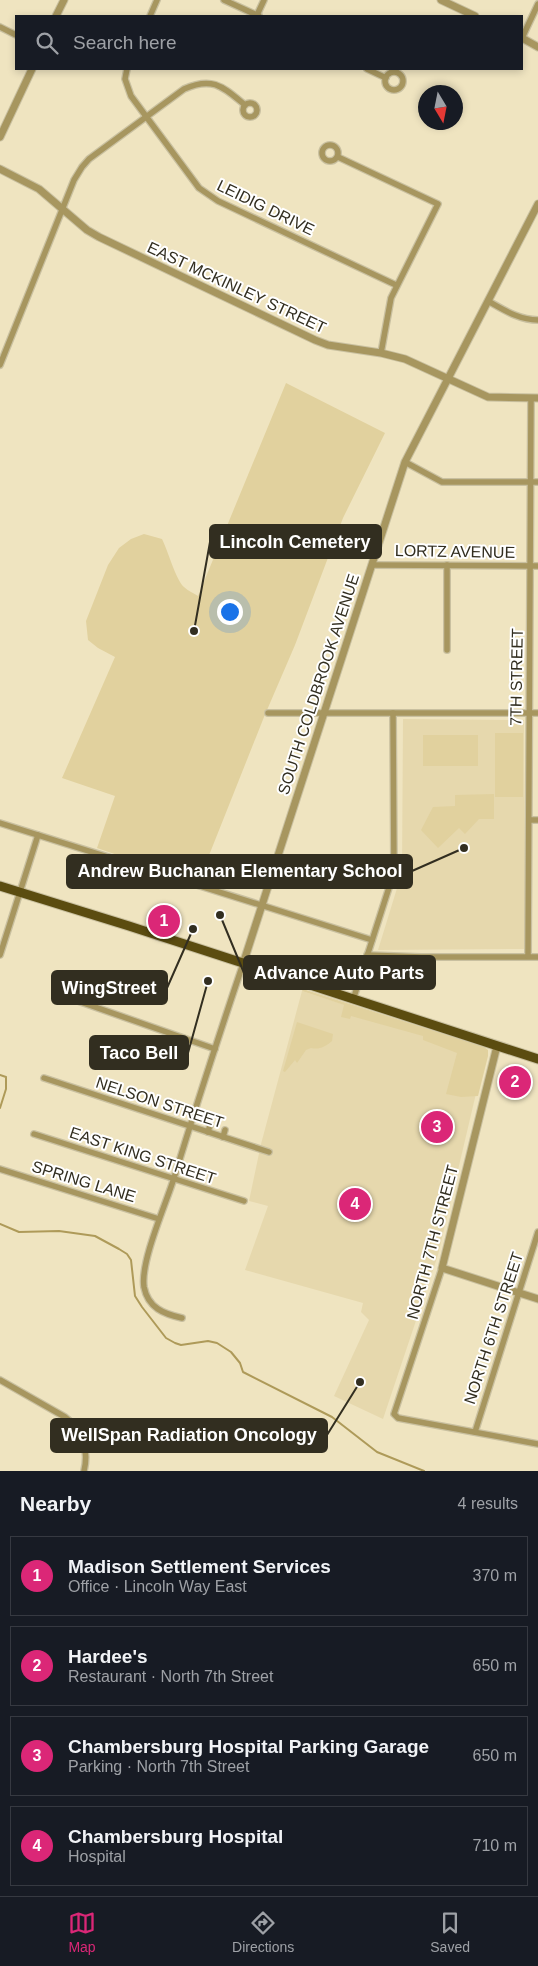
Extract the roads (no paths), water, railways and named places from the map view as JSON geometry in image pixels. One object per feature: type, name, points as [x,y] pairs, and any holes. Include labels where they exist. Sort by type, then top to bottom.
[{"type":"highway","points":[[0,886],[538,1059]]},
{"type":"street","points":[[56,15],[64,0]]},
{"type":"street","points":[[150,15],[157,0]]},
{"type":"street","points":[[224,0],[256,15]]},
{"type":"street","points":[[258,15],[264,0]]},
{"type":"street","points":[[440,0],[473,15]]},
{"type":"street","points":[[523,36],[538,4]]},
{"type":"street","points":[[0,27],[15,34]]},
{"type":"street","points":[[523,39],[538,47]]},
{"type":"street","points":[[0,137],[32,70]]},
{"type":"street","name":"LEIDIG DRIVE","points":[[128,70],[125,79],[126,87],[199,188],[218,201],[396,285]]},
{"type":"street","points":[[369,70],[386,78]]},
{"type":"street","points":[[0,365],[74,180],[89,159],[184,88],[204,82],[214,83],[226,89],[245,105]]},
{"type":"street","points":[[338,156],[438,204],[396,285],[387,314],[381,353]]},
{"type":"street","name":"EAST MCKINLEY STREET","points":[[0,169],[39,189],[83,227],[99,237],[315,340],[328,345],[381,353],[405,359],[488,397],[534,398]]},
{"type":"street","name":"SOUTH COLDBROOK AVENUE","points":[[242,964],[405,462],[449,380],[538,204]]},
{"type":"street","points":[[488,301],[512,314],[528,320],[538,320]]},
{"type":"street","name":"7TH STREET","points":[[528,956],[530,566],[534,398]]},
{"type":"street","points":[[405,462],[442,482],[538,482]]},
{"type":"street","name":"LORTZ AVENUE","points":[[372,564],[538,566]]},
{"type":"street","points":[[446,650],[447,565]]},
{"type":"street","points":[[268,713],[538,714]]},
{"type":"street","points":[[353,1000],[394,872],[393,713]]},
{"type":"street","points":[[529,820],[538,820]]},
{"type":"street","points":[[0,823],[372,940]]},
{"type":"street","points":[[0,955],[38,835]]},
{"type":"street","points":[[367,954],[421,957],[538,956]]},
{"type":"street","points":[[182,1318],[162,1312],[151,1304],[145,1292],[144,1272],[159,1219],[242,964]]},
{"type":"street","points":[[75,1000],[215,1048]]},
{"type":"street","name":"NORTH 7TH STREET","points":[[475,1432],[398,1418],[394,1414],[442,1268],[497,1046]]},
{"type":"street","name":"NELSON STREET","points":[[44,1078],[269,1152]]},
{"type":"street","points":[[208,1132],[210,1125]]},
{"type":"street","points":[[223,1137],[225,1130]]},
{"type":"street","name":"EAST KING STREET","points":[[34,1134],[244,1201]]},
{"type":"street","points":[[244,1144],[246,1137]]},
{"type":"street","name":"SPRING LANE","points":[[0,1169],[159,1219]]},
{"type":"street","name":"NORTH 6TH STREET","points":[[475,1432],[538,1232]]},
{"type":"street","points":[[442,1268],[538,1299]]},
{"type":"street","points":[[0,1380],[65,1417],[79,1430],[84,1442],[86,1462],[84,1471]]},
{"type":"street","points":[[475,1432],[538,1444]]},
{"type":"waterway","points":[[0,1075],[6,1077],[6,1089],[0,1108]]},
{"type":"waterway","points":[[0,1224],[19,1232],[59,1231],[95,1236],[119,1249],[127,1254],[131,1260],[135,1296],[166,1338],[181,1345],[208,1341],[217,1343],[231,1352],[240,1363],[243,1372],[332,1417],[377,1452],[424,1471]]},
{"type":"place","name":"Lincoln Cemetery","points":[[194,631]]},
{"type":"place","name":"Andrew Buchanan Elementary School","points":[[464,848]]},
{"type":"place","name":"Advance Auto Parts","points":[[220,915]]},
{"type":"place","name":"Madison Settlement Services","points":[[164,921]]},
{"type":"place","name":"WingStreet","points":[[193,929]]},
{"type":"place","name":"Taco Bell","points":[[208,981]]},
{"type":"place","name":"Hardee's","points":[[515,1082]]},
{"type":"place","name":"Chambersburg Hospital Parking Garage","points":[[437,1127]]},
{"type":"place","name":"Chambersburg Hospital","points":[[355,1204]]},
{"type":"place","name":"WellSpan Radiation Oncology","points":[[360,1382]]}]
